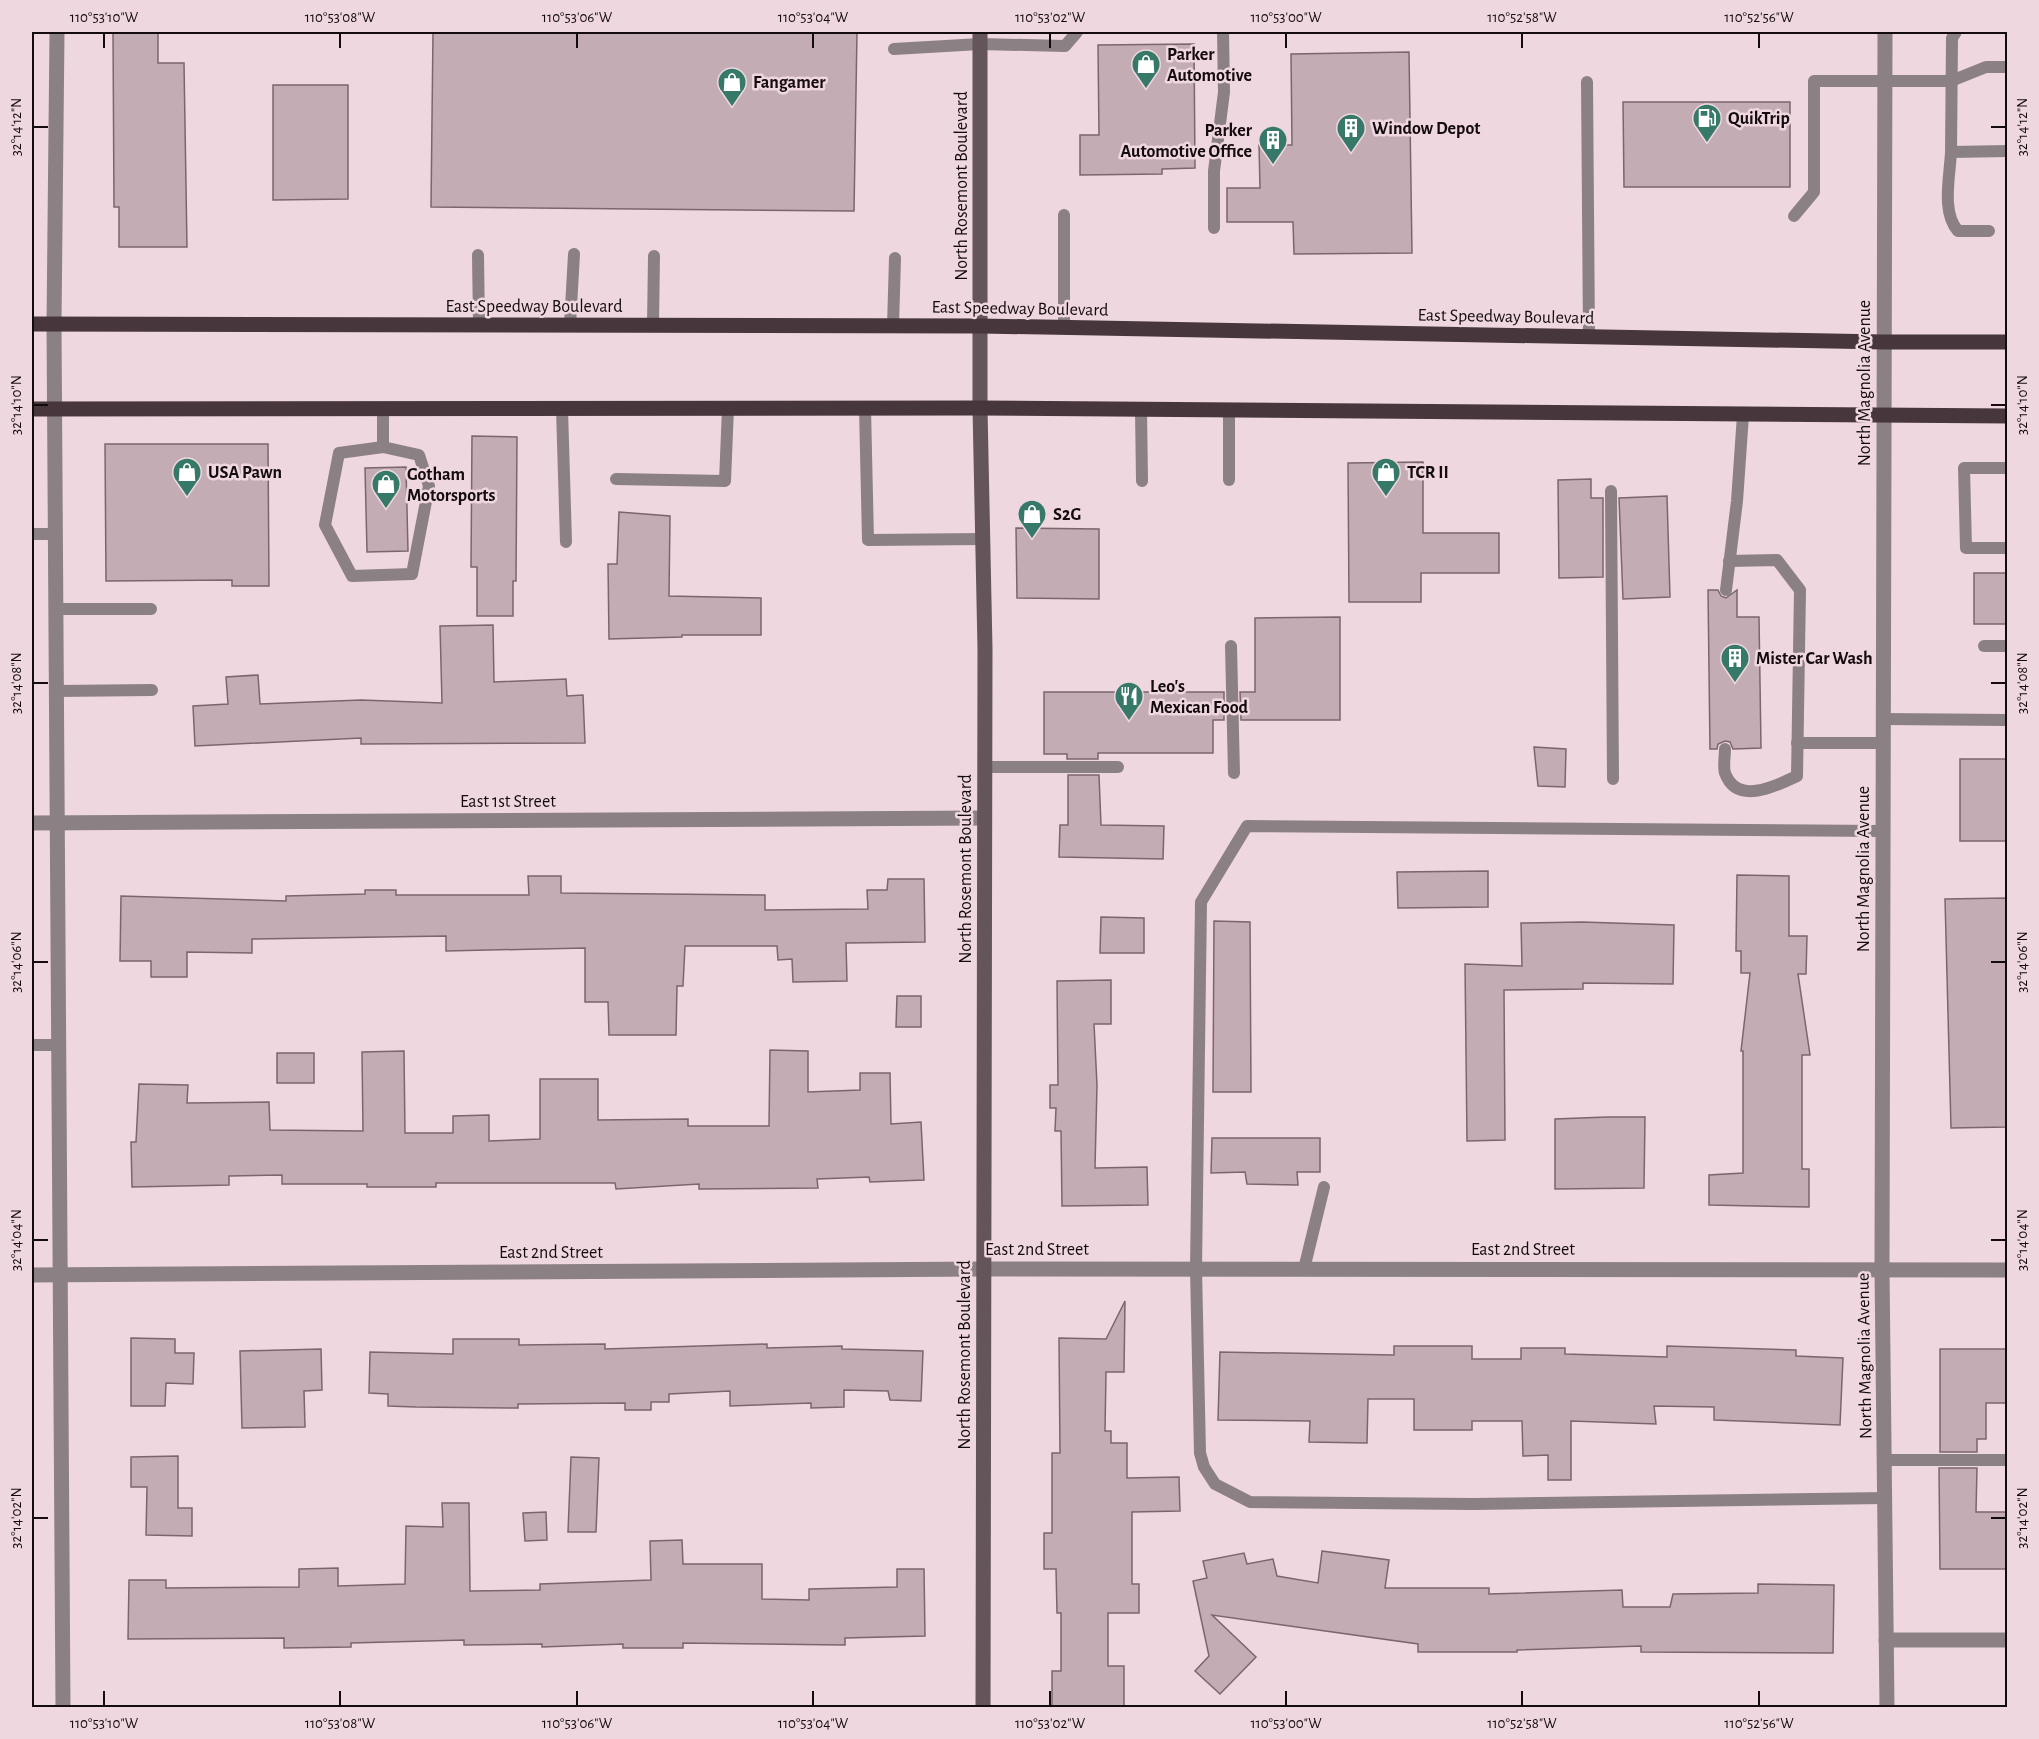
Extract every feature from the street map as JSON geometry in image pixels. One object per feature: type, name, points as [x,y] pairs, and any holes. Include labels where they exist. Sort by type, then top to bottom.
[{"type":"main road","name":"East Speedway Boulevard","points":[[32,324],[981,326],[1884,342],[2007,342]]},
{"type":"main road","points":[[32,409],[980,408],[2007,416]]},
{"type":"street","points":[[57,32],[54,324],[63,1707]]},
{"type":"street","name":"North Magnolia Avenue","points":[[1885,32],[1882,1269],[1887,1707]]},
{"type":"street","name":"North Rosemont Boulevard","points":[[980,38],[980,408],[984,767],[983,1707]]},
{"type":"street","name":"East 1st Street","points":[[32,823],[984,818]]},
{"type":"street","name":"East 2nd Street","points":[[32,1275],[983,1269],[2007,1270]]},
{"type":"street","points":[[1886,1640],[2007,1640]]},
{"type":"lane","points":[[894,49],[980,38],[1065,46],[1077,32]]},
{"type":"lane","points":[[1214,228],[1214,171],[1224,92],[1223,32]]},
{"type":"lane","points":[[1956,32],[1952,38],[1952,152],[1949,213],[1951,223],[1958,231],[1989,231]]},
{"type":"lane","points":[[1794,216],[1814,192],[1814,81],[1952,81],[1986,67],[2007,67]]},
{"type":"lane","points":[[1587,81],[1588,337]]},
{"type":"lane","points":[[1952,152],[2007,152]]},
{"type":"lane","points":[[1064,215],[1064,327]]},
{"type":"lane","points":[[570,325],[574,254]]},
{"type":"lane","points":[[478,255],[478,325]]},
{"type":"lane","points":[[653,325],[654,256]]},
{"type":"lane","points":[[893,326],[895,258]]},
{"type":"lane","points":[[616,479],[725,481],[728,408]]},
{"type":"lane","points":[[865,408],[868,540],[983,539]]},
{"type":"lane","points":[[383,409],[383,447]]},
{"type":"lane","points":[[562,409],[566,542]]},
{"type":"lane","points":[[1141,410],[1142,481]]},
{"type":"lane","points":[[1229,411],[1230,480]]},
{"type":"lane","points":[[1726,590],[1737,501],[1743,415]]},
{"type":"lane","points":[[383,447],[418,455],[429,486],[412,574],[352,576],[325,525],[339,453],[383,447]]},
{"type":"lane","points":[[2007,468],[1964,468],[1966,548],[2007,548]]},
{"type":"lane","points":[[1611,492],[1613,779]]},
{"type":"lane","points":[[32,534],[56,534]]},
{"type":"lane","points":[[1725,749],[1725,773],[1734,787],[1749,792],[1769,788],[1797,776],[1800,590],[1777,560],[1729,561]]},
{"type":"lane","points":[[56,609],[151,609]]},
{"type":"lane","points":[[1231,646],[1234,773]]},
{"type":"lane","points":[[1984,646],[2007,646]]},
{"type":"lane","points":[[57,691],[152,690]]},
{"type":"lane","points":[[1883,719],[2007,720]]},
{"type":"lane","points":[[1797,743],[1883,743]]},
{"type":"lane","points":[[984,767],[1118,767]]},
{"type":"lane","points":[[1883,831],[1246,826],[1201,902],[1196,1269],[1200,1453],[1204,1467],[1215,1484],[1250,1502],[1474,1504],[1885,1498]]},
{"type":"lane","points":[[32,1045],[59,1045]]},
{"type":"lane","points":[[1304,1269],[1323,1187]]},
{"type":"lane","points":[[1884,1460],[2007,1460]]},
{"type":"building","points":[[113,32],[158,32],[158,63],[184,63],[187,247],[119,247],[119,207],[114,207]]},
{"type":"building","points":[[433,32],[857,32],[854,211],[431,207]]},
{"type":"building","name":"Parker Automotive","points":[[1194,44],[1195,168],[1162,169],[1162,174],[1080,175],[1080,135],[1099,135],[1098,45]]},
{"type":"building","name":"Window Depot","points":[[1409,52],[1412,253],[1294,254],[1293,222],[1227,222],[1227,188],[1260,188],[1259,145],[1292,145],[1291,54]]},
{"type":"building","points":[[273,85],[348,85],[348,199],[273,200]]},
{"type":"building","name":"QuikTrip","points":[[1623,102],[1790,102],[1790,187],[1624,187]]},
{"type":"building","points":[[472,436],[517,437],[516,581],[513,581],[513,616],[477,616],[477,567],[471,567]]},
{"type":"building","name":"USA Pawn","points":[[105,444],[268,444],[269,586],[232,586],[232,580],[106,581]]},
{"type":"building","name":"TCR II","points":[[1423,462],[1423,533],[1499,533],[1499,573],[1421,573],[1421,602],[1349,602],[1348,463]]},
{"type":"building","name":"Gotham Motorsports","points":[[406,467],[408,551],[367,552],[365,468]]},
{"type":"building","points":[[1591,479],[1591,498],[1603,498],[1603,577],[1559,578],[1558,480]]},
{"type":"building","points":[[1667,496],[1670,597],[1623,599],[1619,498]]},
{"type":"building","points":[[619,512],[670,516],[669,596],[761,598],[761,635],[682,635],[682,637],[609,639],[608,564],[617,564]]},
{"type":"building","points":[[1016,528],[1099,529],[1099,599],[1017,598]]},
{"type":"building","points":[[1974,573],[2007,573],[2007,624],[1974,624]]},
{"type":"building","name":"Mister Car Wash","points":[[1708,590],[1718,590],[1721,596],[1726,598],[1737,590],[1737,617],[1759,617],[1761,748],[1733,749],[1730,742],[1725,741],[1718,744],[1717,749],[1710,749]]},
{"type":"building","points":[[1340,617],[1340,720],[1241,720],[1240,692],[1255,692],[1255,618]]},
{"type":"building","points":[[493,625],[494,682],[566,679],[567,696],[583,695],[585,743],[361,744],[361,738],[195,746],[193,706],[228,704],[226,677],[258,675],[260,704],[361,700],[442,703],[440,626]]},
{"type":"building","name":"Leo's Mexican Food","points":[[1044,692],[1224,692],[1224,720],[1213,720],[1213,753],[1098,753],[1098,759],[1067,759],[1067,754],[1044,754]]},
{"type":"building","points":[[1534,747],[1566,749],[1565,787],[1538,786]]},
{"type":"building","points":[[1960,759],[2007,759],[2007,841],[1960,841]]},
{"type":"building","points":[[1068,775],[1099,775],[1101,825],[1164,826],[1163,859],[1059,857],[1060,825],[1068,825]]},
{"type":"building","points":[[1488,871],[1488,907],[1398,908],[1397,872]]},
{"type":"building","points":[[1737,875],[1789,876],[1789,936],[1807,936],[1806,974],[1798,974],[1810,1055],[1802,1055],[1802,1169],[1809,1169],[1809,1207],[1709,1205],[1709,1175],[1743,1173],[1743,1051],[1741,1051],[1750,973],[1741,973],[1741,951],[1736,951]]},
{"type":"building","points":[[528,876],[561,876],[561,893],[765,895],[765,910],[868,909],[867,890],[887,890],[888,879],[924,879],[925,942],[846,943],[847,981],[793,982],[792,959],[778,960],[777,946],[685,946],[683,986],[677,986],[676,1035],[609,1035],[608,1002],[585,1002],[585,948],[446,951],[446,936],[252,939],[252,953],[187,952],[187,977],[151,977],[151,961],[120,961],[121,896],[286,901],[286,896],[365,894],[365,890],[396,890],[396,895],[529,895]]},
{"type":"building","points":[[2007,898],[2007,1127],[1951,1128],[1945,899]]},
{"type":"building","points":[[1101,917],[1144,918],[1144,953],[1100,953]]},
{"type":"building","points":[[1214,921],[1250,922],[1251,1092],[1213,1092]]},
{"type":"building","points":[[1521,923],[1674,925],[1673,984],[1583,983],[1583,989],[1504,990],[1505,1140],[1467,1141],[1465,964],[1522,966]]},
{"type":"building","points":[[1111,980],[1111,1024],[1094,1024],[1097,1085],[1095,1168],[1147,1167],[1148,1205],[1062,1206],[1061,1131],[1055,1131],[1056,1108],[1050,1108],[1050,1085],[1058,1085],[1057,981]]},
{"type":"building","points":[[897,996],[921,996],[921,1027],[896,1027]]},
{"type":"building","points":[[770,1050],[808,1051],[808,1092],[860,1090],[860,1073],[890,1073],[891,1124],[921,1122],[924,1180],[870,1182],[869,1177],[817,1179],[818,1188],[699,1189],[699,1184],[616,1189],[615,1183],[436,1183],[436,1187],[282,1184],[282,1175],[229,1176],[229,1185],[132,1187],[131,1142],[136,1142],[139,1084],[188,1085],[187,1103],[269,1102],[270,1130],[363,1131],[362,1052],[404,1051],[405,1133],[453,1133],[453,1116],[489,1115],[489,1141],[540,1139],[540,1079],[598,1079],[598,1120],[688,1119],[688,1126],[769,1126]]},
{"type":"building","points":[[277,1053],[314,1053],[314,1083],[277,1083]]},
{"type":"building","points":[[1645,1117],[1644,1188],[1555,1189],[1555,1119]]},
{"type":"building","points":[[1212,1138],[1320,1138],[1320,1172],[1297,1172],[1298,1185],[1247,1184],[1245,1172],[1211,1173]]},
{"type":"building","points":[[1125,1301],[1124,1372],[1106,1372],[1105,1431],[1111,1431],[1111,1443],[1127,1443],[1127,1478],[1179,1477],[1180,1511],[1132,1512],[1132,1584],[1139,1584],[1139,1613],[1108,1613],[1108,1666],[1124,1666],[1124,1707],[1052,1707],[1052,1671],[1061,1671],[1061,1613],[1057,1613],[1056,1569],[1044,1569],[1044,1533],[1052,1533],[1052,1453],[1060,1453],[1059,1338],[1106,1339]]},
{"type":"building","points":[[131,1338],[175,1339],[175,1353],[194,1353],[193,1384],[166,1383],[165,1406],[131,1406]]},
{"type":"building","points":[[453,1339],[519,1339],[519,1345],[605,1344],[605,1349],[767,1344],[767,1348],[842,1346],[842,1349],[923,1351],[921,1401],[890,1400],[888,1391],[844,1390],[844,1407],[811,1408],[811,1403],[730,1406],[730,1391],[669,1394],[669,1402],[651,1402],[651,1410],[625,1410],[625,1403],[518,1404],[518,1408],[416,1407],[388,1406],[388,1394],[369,1393],[370,1352],[453,1354]]},
{"type":"building","points":[[1394,1346],[1472,1346],[1472,1359],[1521,1359],[1521,1348],[1565,1348],[1565,1354],[1667,1357],[1667,1346],[1796,1350],[1796,1356],[1843,1358],[1840,1425],[1714,1420],[1714,1407],[1654,1406],[1656,1424],[1571,1421],[1571,1480],[1548,1480],[1548,1455],[1523,1456],[1522,1421],[1472,1421],[1472,1430],[1414,1430],[1414,1399],[1368,1399],[1367,1443],[1309,1442],[1310,1421],[1218,1420],[1220,1352],[1394,1355]]},
{"type":"building","points":[[321,1349],[322,1390],[304,1391],[305,1427],[242,1428],[240,1351]]},
{"type":"building","points":[[1940,1349],[2007,1349],[2007,1403],[1986,1403],[1986,1439],[1977,1439],[1977,1452],[1940,1452]]},
{"type":"building","points":[[178,1456],[178,1508],[192,1508],[192,1536],[146,1535],[147,1487],[131,1487],[131,1457]]},
{"type":"building","points":[[571,1457],[599,1458],[596,1532],[568,1532]]},
{"type":"building","points":[[1939,1468],[1977,1468],[1976,1512],[2007,1512],[2007,1569],[1940,1569]]},
{"type":"building","points":[[442,1503],[469,1503],[470,1591],[540,1590],[540,1584],[651,1580],[650,1541],[682,1540],[683,1564],[762,1564],[762,1599],[809,1600],[809,1589],[897,1587],[897,1569],[924,1569],[925,1636],[845,1638],[845,1645],[683,1643],[683,1648],[623,1648],[623,1644],[542,1647],[542,1644],[464,1645],[464,1640],[351,1643],[351,1647],[284,1648],[284,1638],[128,1639],[129,1580],[166,1580],[166,1588],[299,1587],[299,1569],[338,1568],[338,1586],[405,1584],[406,1526],[443,1527]]},
{"type":"building","points":[[546,1512],[547,1540],[525,1541],[523,1513]]},
{"type":"building","points":[[1322,1551],[1389,1560],[1385,1588],[1489,1588],[1489,1594],[1622,1590],[1623,1607],[1670,1607],[1673,1594],[1758,1593],[1758,1584],[1834,1585],[1833,1653],[1641,1652],[1641,1646],[1517,1650],[1517,1652],[1418,1652],[1418,1644],[1212,1615],[1256,1657],[1220,1694],[1195,1671],[1209,1656],[1193,1581],[1207,1578],[1203,1561],[1244,1553],[1247,1564],[1273,1559],[1277,1576],[1318,1583]]},
{"type":"place","name":"Parker Automotive","points":[[1146,90]]},
{"type":"place","name":"Fangamer","points":[[732,108]]},
{"type":"place","name":"QuikTrip","points":[[1707,144]]},
{"type":"place","name":"Window Depot","points":[[1351,154]]},
{"type":"place","name":"Parker Automotive Office","points":[[1273,166]]},
{"type":"place","name":"USA Pawn","points":[[187,498]]},
{"type":"place","name":"TCR II","points":[[1386,498]]},
{"type":"place","name":"Gotham Motorsports","points":[[386,510]]},
{"type":"place","name":"S2G","points":[[1032,540]]},
{"type":"place","name":"Mister Car Wash","points":[[1735,684]]},
{"type":"place","name":"Leo's Mexican Food","points":[[1129,722]]}]
